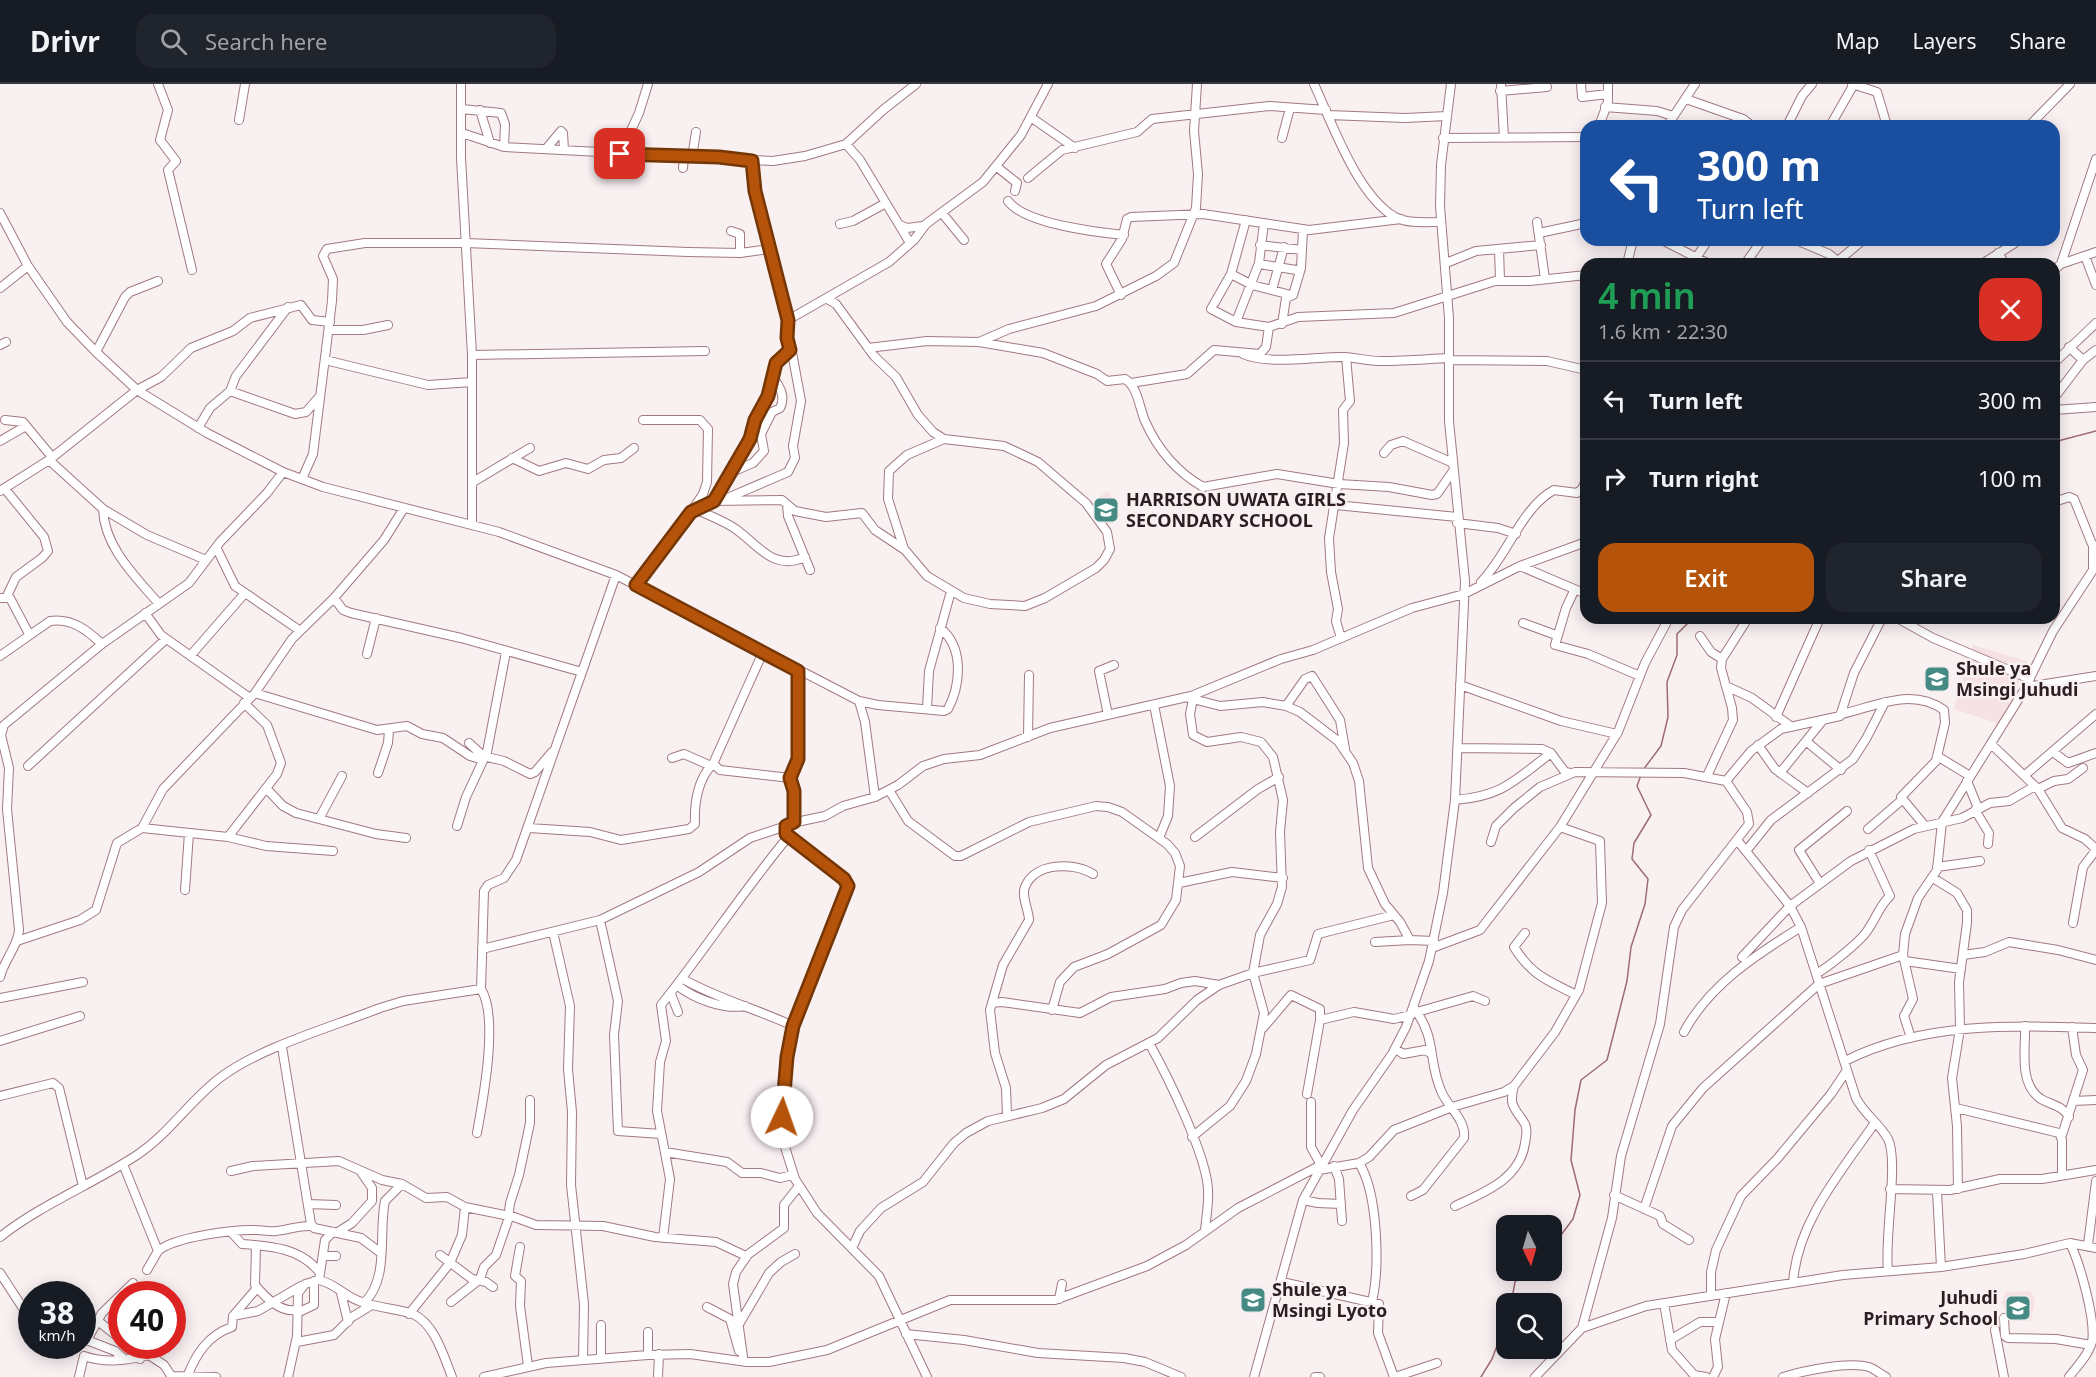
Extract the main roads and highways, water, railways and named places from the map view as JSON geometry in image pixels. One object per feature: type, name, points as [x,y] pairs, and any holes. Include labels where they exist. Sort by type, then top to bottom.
[{"type":"waterway","points":[[2060,440],[2096,431]]},
{"type":"waterway","points":[[1643,770],[1661,746],[1668,717],[1667,682],[1677,655],[1677,634],[1687,624]]},
{"type":"waterway","points":[[1562,1234],[1573,1219],[1580,1195],[1571,1160],[1575,1110],[1581,1080],[1607,1060],[1627,981],[1631,947],[1645,904],[1648,879],[1632,859],[1634,843],[1651,815],[1637,786],[1641,775]]},
{"type":"waterway","points":[[1513,1293],[1516,1281]]},
{"type":"waterway","points":[[1481,1377],[1496,1348]]},
{"type":"place","name":"HARRISON UWATA GIRLS SECONDARY SCHOOL","points":[[1106,510]]},
{"type":"place","name":"Shule ya Msingi Juhudi","points":[[1937,679]]},
{"type":"place","name":"Shule ya Msingi Lyoto","points":[[1253,1300]]},
{"type":"place","name":"Juhudi Primary School","points":[[2018,1308]]}]
